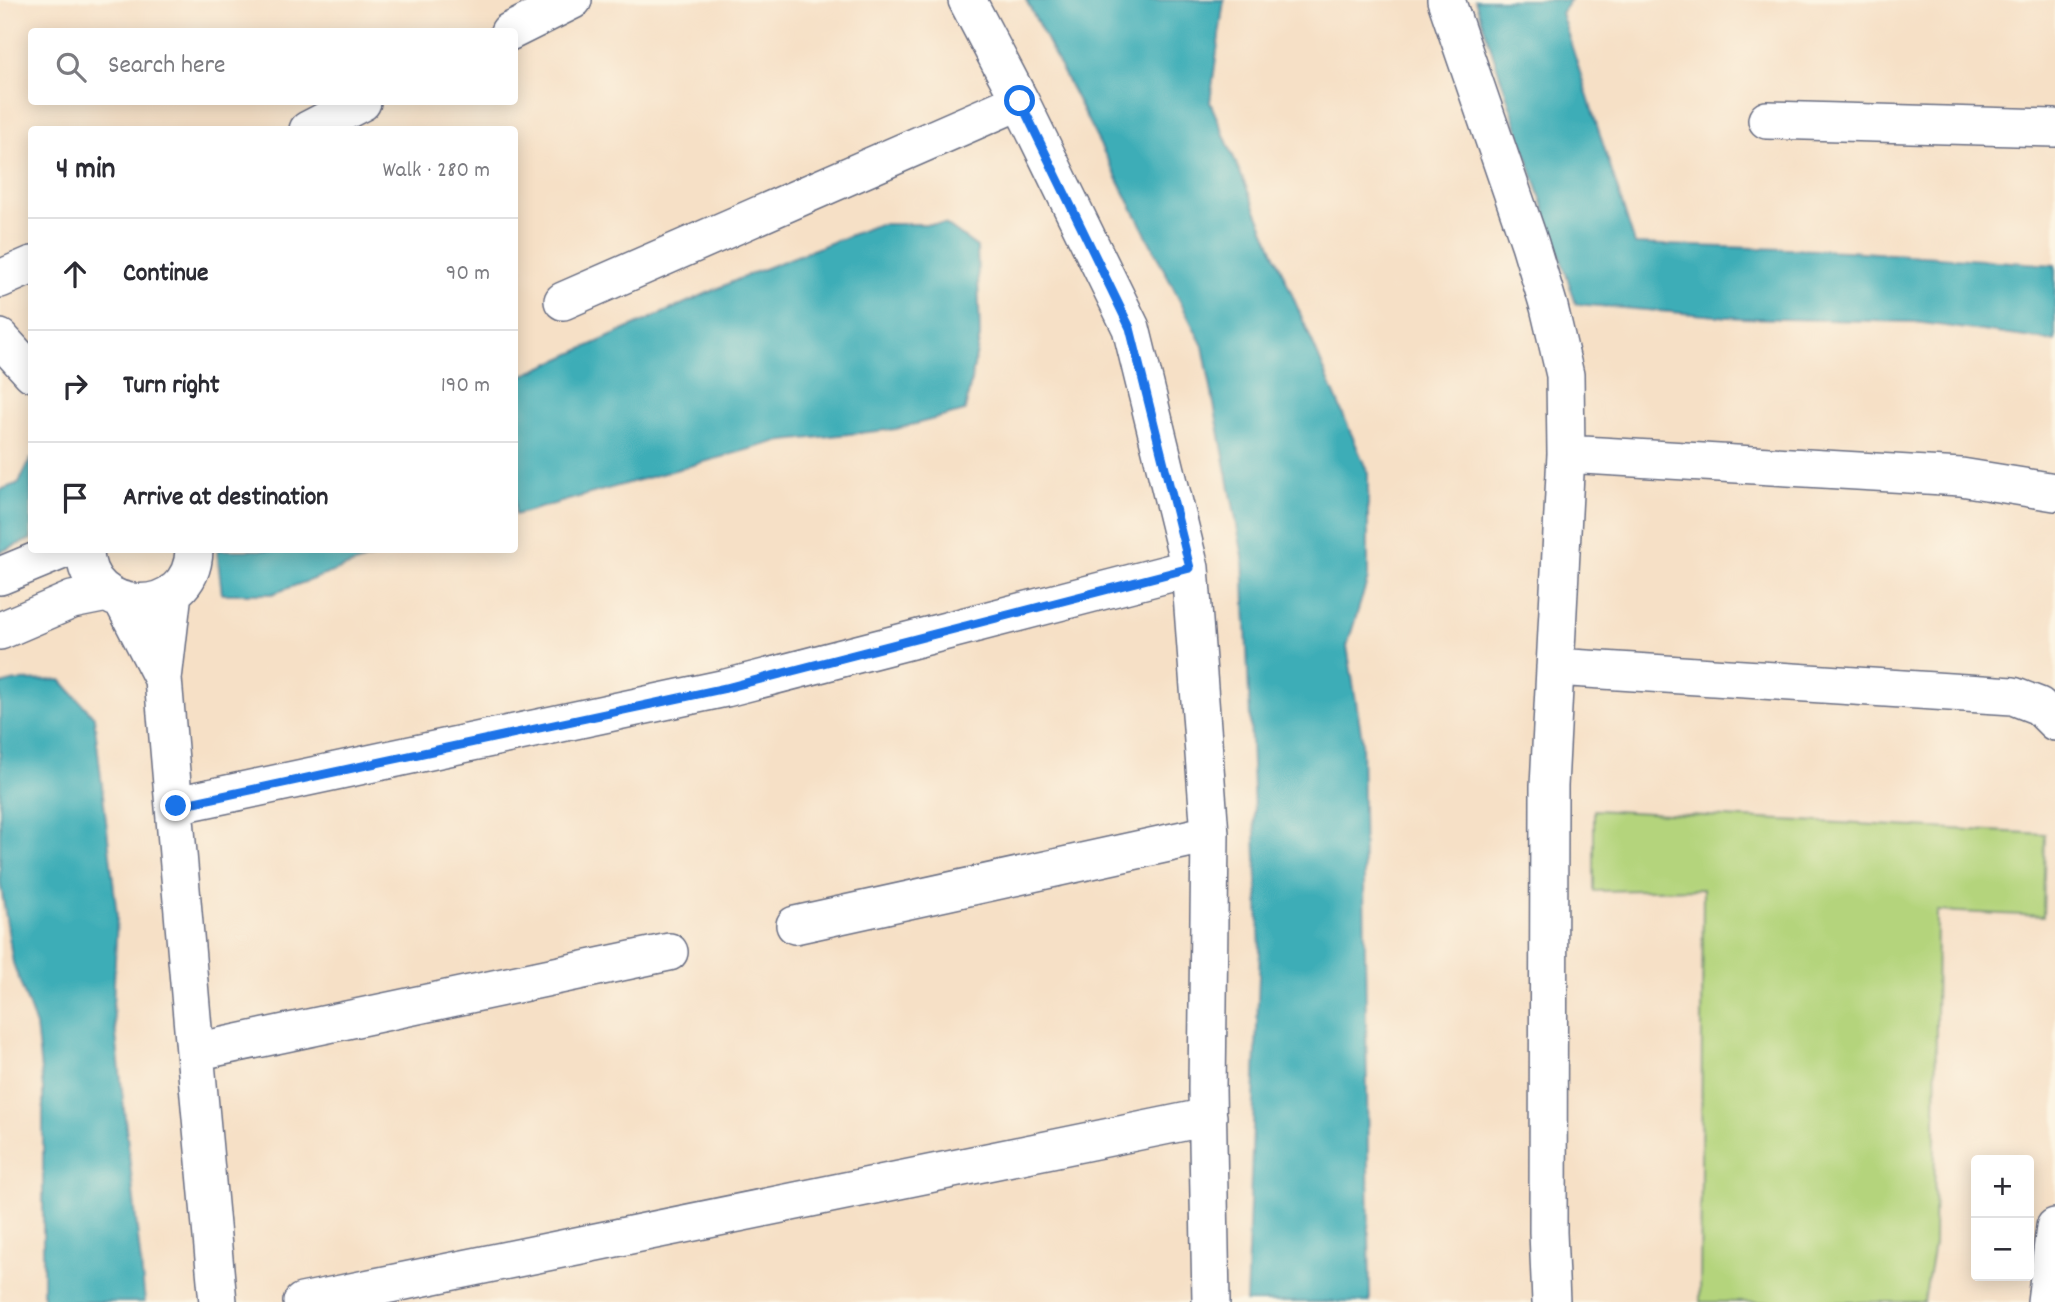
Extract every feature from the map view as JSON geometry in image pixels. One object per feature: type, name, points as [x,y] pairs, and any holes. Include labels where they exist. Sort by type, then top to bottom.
[{"type":"street","points":[[517,28],[573,0]]},
{"type":"street","points":[[967,0],[1020,101],[1130,328],[1190,568],[1210,834],[1208,1117],[1211,1302]]},
{"type":"street","points":[[1446,0],[1549,307],[1565,375],[1566,454],[1549,786],[1548,1233],[1551,1302]]},
{"type":"street","points":[[563,301],[1020,101]]},
{"type":"street","points":[[316,126],[356,105]]},
{"type":"street","points":[[1767,120],[2055,128]]},
{"type":"street","points":[[0,279],[28,267]]},
{"type":"street","points":[[0,338],[28,369]]},
{"type":"street","points":[[1566,454],[1961,477],[2055,492]]},
{"type":"street","points":[[0,576],[56,553]]},
{"type":"street","points":[[86,553],[92,576],[115,597],[163,679]]},
{"type":"street","points":[[0,631],[72,600],[115,597],[142,604],[173,592],[187,578],[193,553]]},
{"type":"street","points":[[176,806],[726,688],[1190,568]]},
{"type":"street","points":[[173,592],[163,679],[218,1302]]},
{"type":"street","points":[[1555,667],[2013,696],[2039,706],[2055,722]]},
{"type":"street","points":[[795,925],[1210,834]]},
{"type":"street","points":[[195,1052],[669,952]]},
{"type":"street","points":[[302,1302],[1208,1117]]},
{"type":"street","points":[[2046,1302],[2055,1227]]},
{"type":"green space","points":[[1594,810],[2045,834],[2043,916],[1937,911],[1934,1244],[1924,1302],[1700,1302],[1703,889],[1594,891]]},
{"type":"water","points":[[1026,0],[1224,0],[1210,102],[1368,473],[1368,578],[1347,646],[1362,738],[1370,1302],[1246,1302],[1260,950],[1243,557],[1203,346]]},
{"type":"water","points":[[1475,0],[1570,0],[1561,13],[1635,244],[1847,251],[2055,265],[2055,341],[1915,322],[1741,318],[1576,304]]},
{"type":"water","points":[[879,224],[945,224],[977,247],[980,336],[965,411],[896,429],[775,442],[518,514],[518,378],[748,275]]},
{"type":"water","points":[[28,464],[28,540],[0,552],[0,490],[19,483]]},
{"type":"water","points":[[217,553],[385,553],[272,594],[222,594]]},
{"type":"water","points":[[61,680],[94,717],[117,915],[113,1007],[145,1302],[43,1302],[43,1089],[36,1026],[13,963],[0,880],[0,685],[16,681]]},
{"type":"route","points":[[176,806],[726,688],[1190,568],[1130,328],[1020,101]]}]
